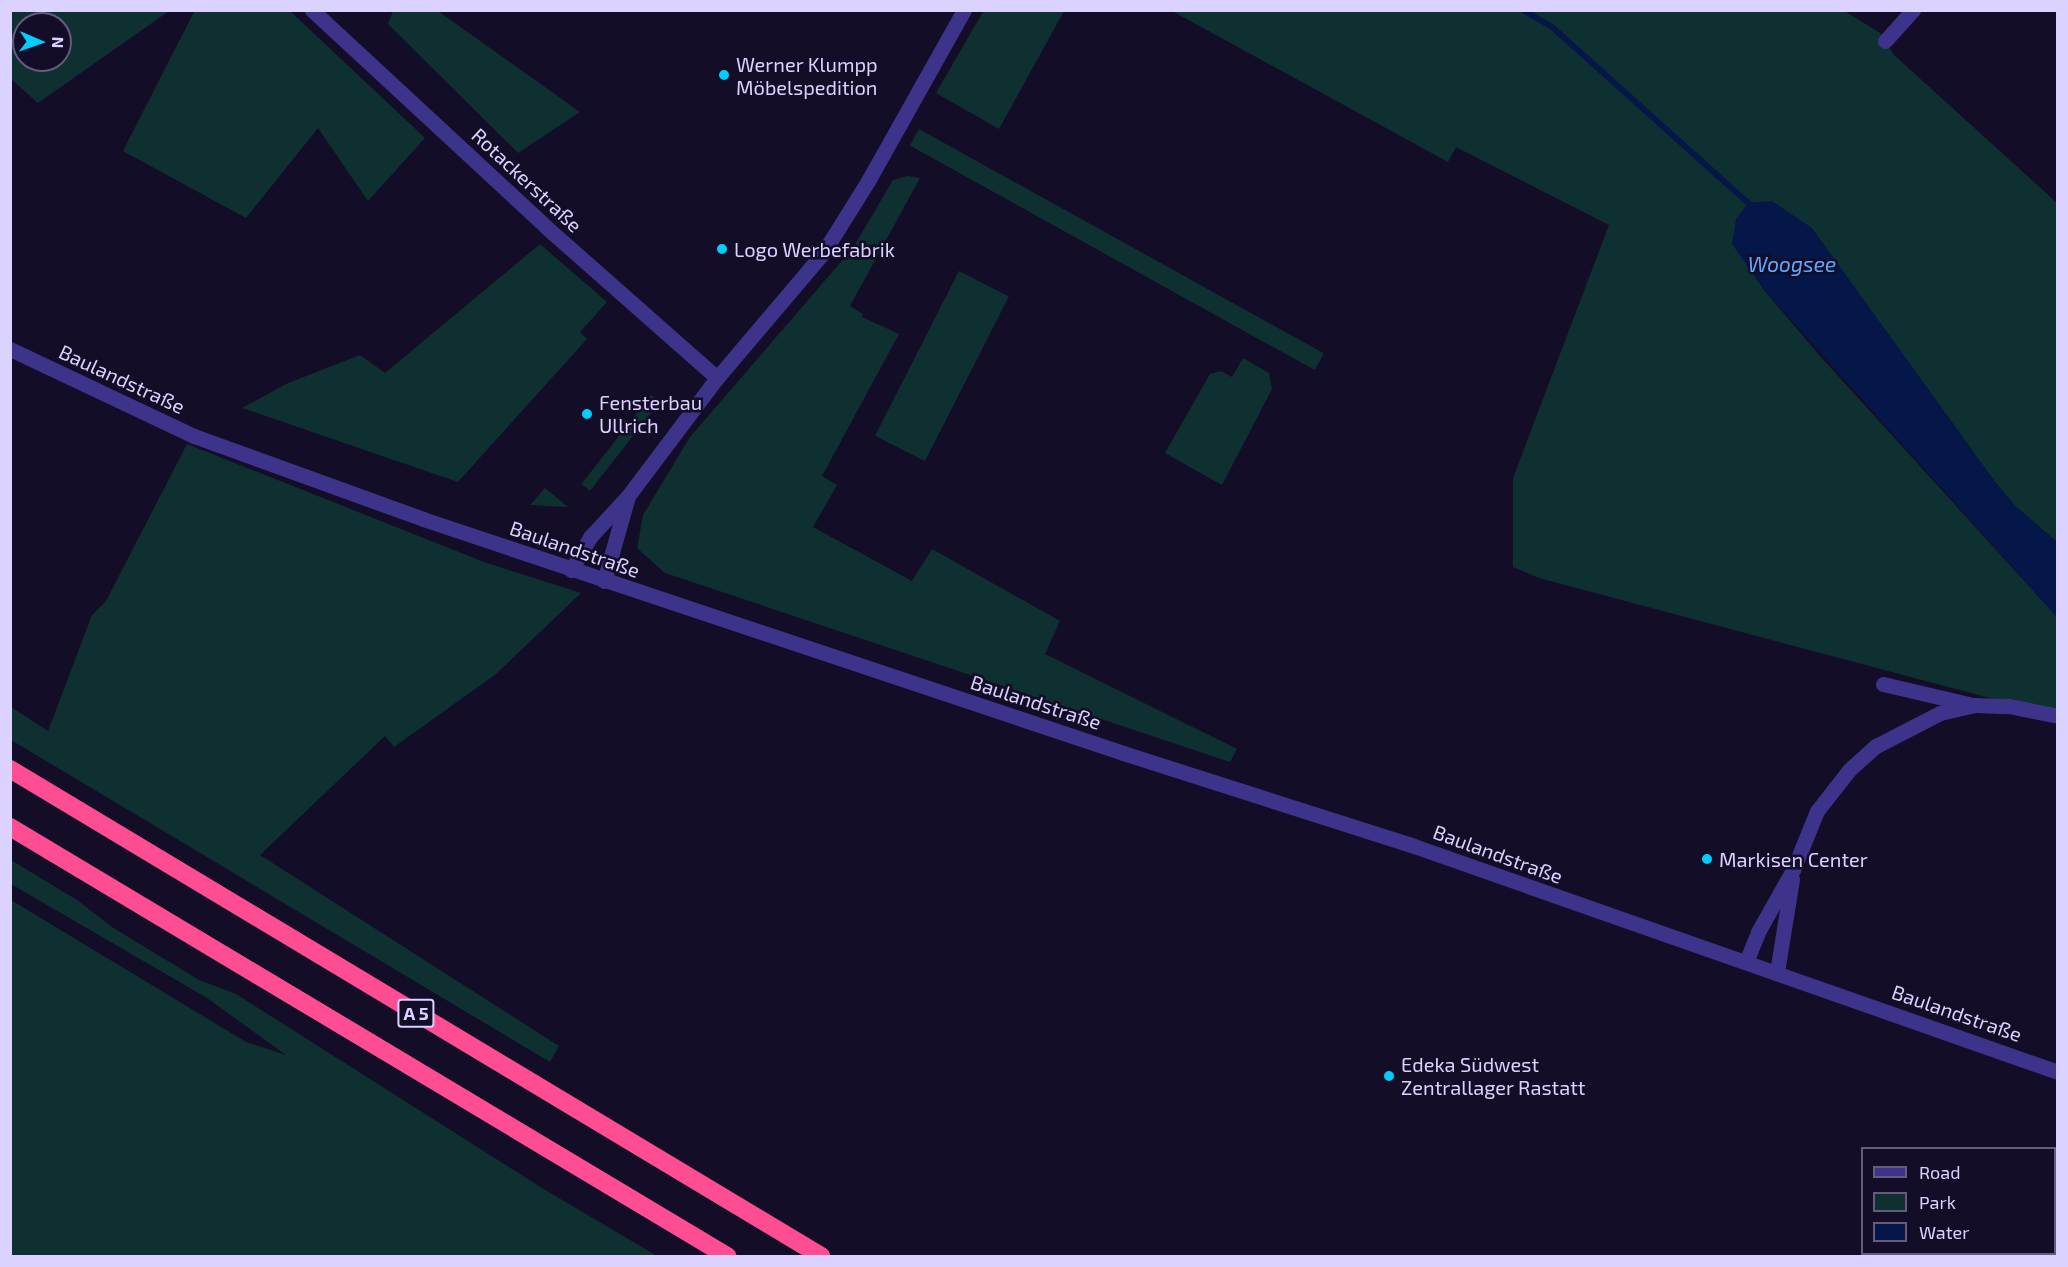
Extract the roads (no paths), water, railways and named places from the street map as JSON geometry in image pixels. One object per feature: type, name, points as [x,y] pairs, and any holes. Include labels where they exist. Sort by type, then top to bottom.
[{"type":"highway","name":"A 5","points":[[10,769],[821,1257]]},
{"type":"highway","name":"A 5","points":[[10,827],[727,1257]]},
{"type":"street","name":"Rotackerstraße","points":[[312,10],[546,227],[717,378]]},
{"type":"street","points":[[571,570],[591,536],[628,496],[717,378],[778,310],[846,220],[964,10]]},
{"type":"street","points":[[1886,40],[1913,10]]},
{"type":"street","name":"Baulandstraße","points":[[10,349],[194,436],[571,570],[1404,843],[2058,1072]]},
{"type":"street","points":[[604,581],[628,496]]},
{"type":"street","points":[[1883,684],[1975,705],[2009,706],[2058,716]]},
{"type":"street","points":[[1746,962],[1758,932],[1793,870],[1818,811],[1849,770],[1876,746],[1906,727],[1940,713],[1975,705]]},
{"type":"street","points":[[1777,972],[1793,870]]},
{"type":"water","name":"Woogsee","points":[[1772,201],[1812,228],[1995,482],[2015,506],[2057,542],[2057,617],[1764,290],[1732,244],[1736,219],[1748,203]]},
{"type":"waterway","points":[[1523,10],[1551,26],[1748,203]]},
{"type":"place","name":"Werner Klumpp Möbelspedition","points":[[724,75]]},
{"type":"place","name":"Logo Werbefabrik","points":[[722,249]]},
{"type":"place","name":"Fensterbau Ullrich","points":[[587,414]]},
{"type":"place","name":"Markisen Center","points":[[1707,859]]},
{"type":"place","name":"Edeka Südwest Zentrallager Rastatt","points":[[1389,1076]]}]
